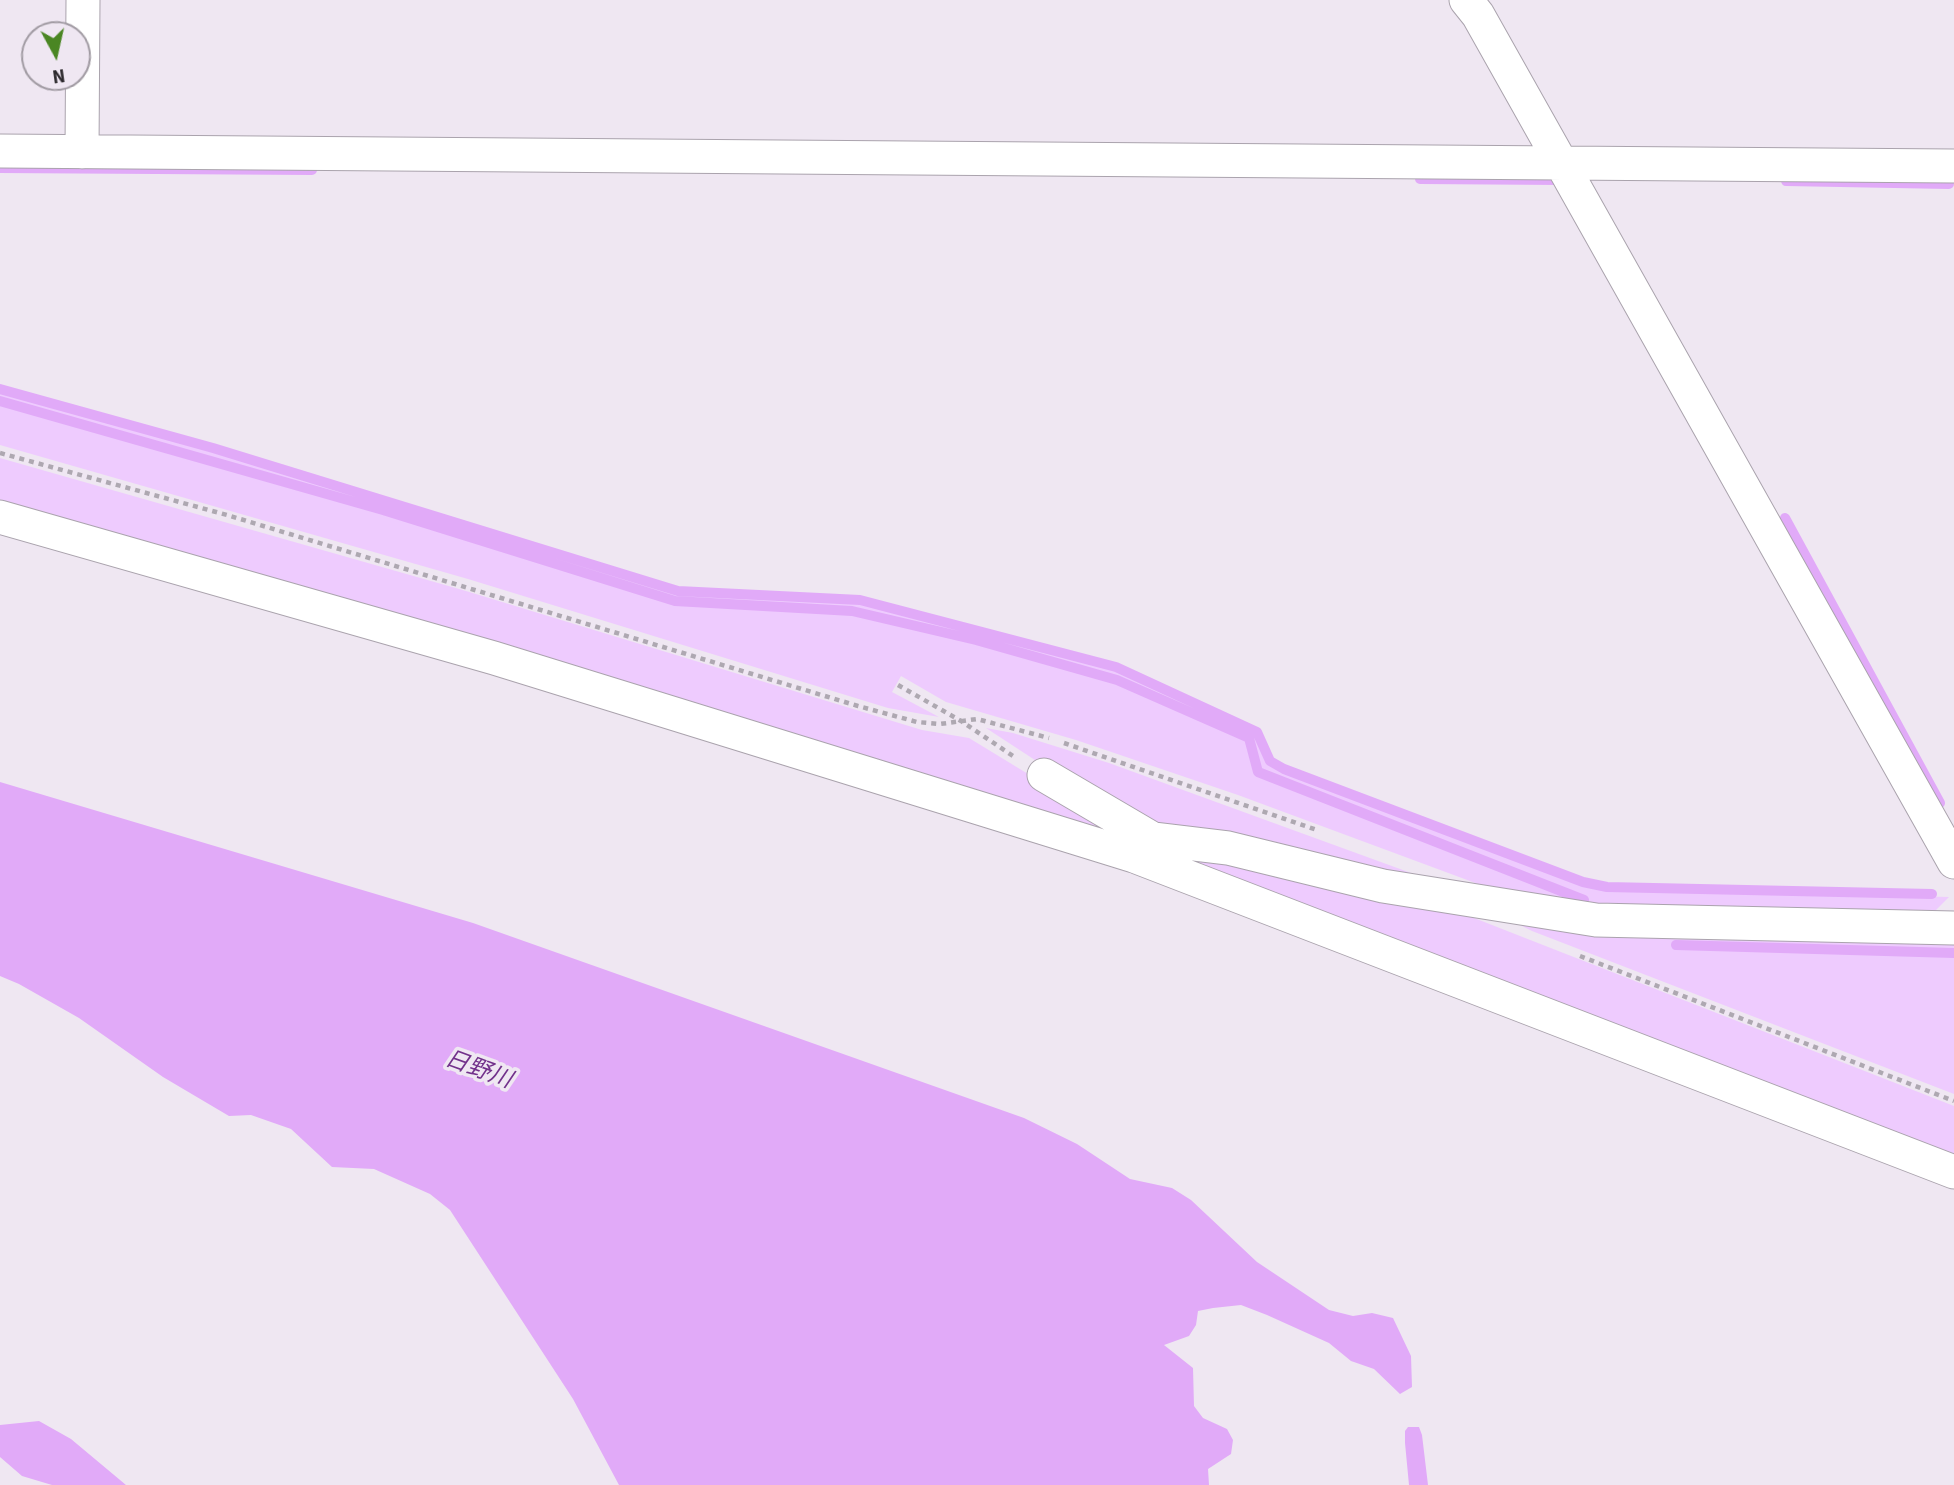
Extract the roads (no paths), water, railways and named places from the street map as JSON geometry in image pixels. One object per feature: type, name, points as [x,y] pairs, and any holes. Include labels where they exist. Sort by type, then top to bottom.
[{"type":"street","points":[[82,152],[83,0]]},
{"type":"street","points":[[1466,0],[1478,15],[1952,843]]},
{"type":"street","points":[[0,151],[1563,166],[1954,166]]},
{"type":"street","points":[[0,517],[1144,848],[1954,1172]]},
{"type":"street","points":[[1044,775],[1144,848],[1228,848],[1383,886],[1596,920],[1954,928]]},
{"type":"water","name":"日野川","points":[[0,782],[473,923],[1024,1118],[1077,1144],[1130,1179],[1172,1188],[1191,1200],[1257,1262],[1329,1310],[1353,1316],[1372,1313],[1393,1318],[1411,1356],[1412,1387],[1400,1394],[1374,1369],[1351,1361],[1329,1343],[1267,1315],[1241,1305],[1213,1308],[1198,1311],[1196,1325],[1189,1336],[1164,1345],[1193,1368],[1194,1406],[1203,1418],[1227,1429],[1233,1440],[1231,1454],[1208,1469],[1209,1485],[619,1485],[573,1399],[450,1210],[430,1194],[374,1169],[332,1167],[291,1129],[251,1115],[229,1116],[163,1077],[79,1018],[0,976]]},
{"type":"water","points":[[39,1421],[71,1439],[126,1485],[52,1485],[22,1476],[0,1457],[0,1425]]},
{"type":"water","points":[[1408,1427],[1419,1427],[1422,1435],[1428,1485],[1409,1485],[1405,1443],[1405,1431]]},
{"type":"waterway","points":[[0,168],[312,170]]},
{"type":"waterway","points":[[1420,179],[1561,180]]},
{"type":"waterway","points":[[1786,181],[1949,184]]},
{"type":"waterway","points":[[0,389],[213,448],[678,591],[860,600],[1116,667],[1257,732],[1270,761],[1284,769],[1583,882],[1607,887],[1932,894]]},
{"type":"waterway","points":[[0,401],[383,510],[675,601],[852,611],[976,640],[1117,680],[1249,738],[1258,772],[1584,900]]},
{"type":"waterway","points":[[1785,518],[1940,803]]},
{"type":"waterway","points":[[1676,945],[1954,953]]}]
